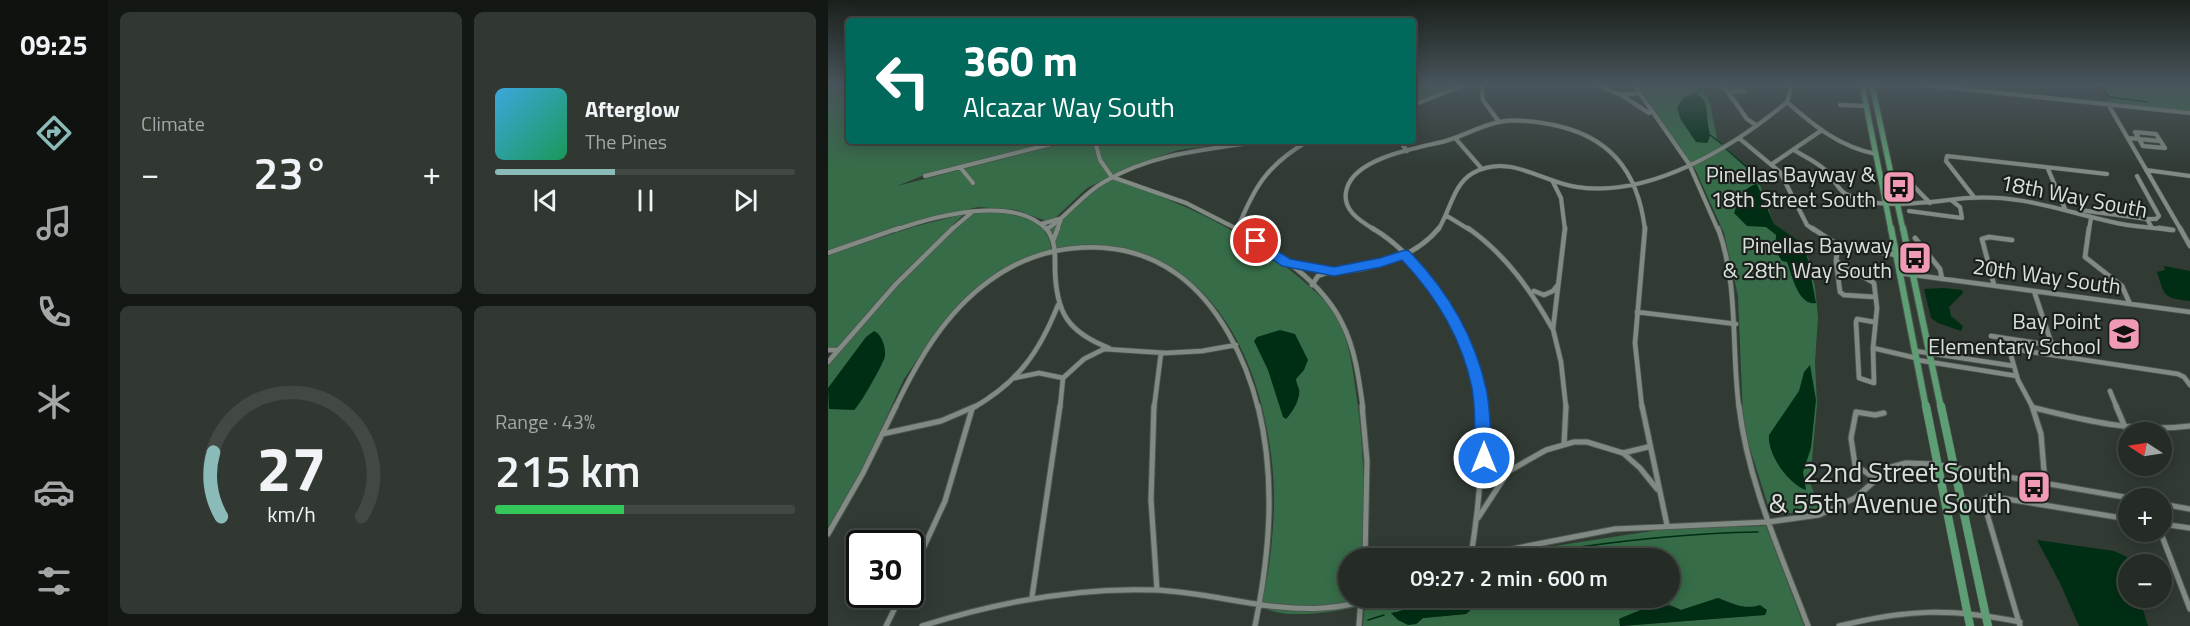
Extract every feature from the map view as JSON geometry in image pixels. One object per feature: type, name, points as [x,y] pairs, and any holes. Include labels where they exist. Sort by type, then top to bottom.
[{"type":"main road","points":[[1869,114],[1970,626]]},
{"type":"main road","points":[[1879,114],[1988,626]]},
{"type":"street","points":[[1493,114],[1499,122]]},
{"type":"street","points":[[1651,114],[1655,117]]},
{"type":"street","points":[[1653,114],[1689,164],[1709,205],[1725,248],[1732,279],[1736,324],[1738,411],[1748,459],[1768,522],[1808,626]]},
{"type":"street","points":[[1744,114],[1756,125]]},
{"type":"street","points":[[1312,285],[1318,276],[1405,255],[1430,238],[1447,216],[1458,185],[1482,169],[1519,166],[1544,174],[1552,180],[1594,189],[1634,184],[1689,164],[1739,138],[1771,114]]},
{"type":"street","points":[[1802,114],[1851,149],[1876,154]]},
{"type":"street","points":[[2114,114],[2190,246]]},
{"type":"street","points":[[1470,548],[1477,520],[1484,443],[1479,389],[1464,338],[1450,312],[1425,276],[1387,237],[1355,216],[1347,206],[1346,197],[1349,182],[1361,169],[1372,162],[1456,139],[1499,122],[1556,125],[1591,137],[1619,158],[1634,184],[1642,213],[1645,243],[1637,312],[1635,355],[1648,447],[1667,525]]},
{"type":"street","points":[[1772,164],[1822,130]]},
{"type":"street","points":[[2135,132],[2156,134],[2164,148],[2143,146],[2139,139],[2135,132]]},
{"type":"street","points":[[1739,138],[1772,164],[1787,183],[1803,220],[1832,242],[1896,255]]},
{"type":"street","points":[[2128,138],[2160,141]]},
{"type":"street","points":[[1456,139],[1482,169]]},
{"type":"street","points":[[926,176],[1051,144]]},
{"type":"street","points":[[1096,144],[1098,155],[1113,177],[1166,194],[1237,230],[1287,263],[1312,285],[1339,315],[1347,333],[1356,369],[1367,452],[1365,548]]},
{"type":"street","points":[[1047,229],[1086,194],[1113,177],[1175,154],[1243,144]]},
{"type":"street","points":[[1295,144],[1296,148]]},
{"type":"street","points":[[1237,230],[1255,186],[1274,164],[1303,144]]},
{"type":"street","points":[[1402,144],[1407,151]]},
{"type":"street","name":"18th Way South","points":[[1794,150],[1827,171],[1844,193],[1851,196],[1886,203],[1930,203],[1974,197],[2000,197],[2065,209],[2091,218],[2173,230]]},
{"type":"street","points":[[1974,197],[1946,161],[1947,156],[2107,174]]},
{"type":"street","points":[[960,167],[973,183]]},
{"type":"street","points":[[2048,169],[2065,209]]},
{"type":"street","points":[[2146,170],[2190,176]]},
{"type":"street","points":[[1902,174],[1930,203]]},
{"type":"street","points":[[2080,210],[2156,219],[2159,216],[2137,176]]},
{"type":"street","points":[[1552,180],[1565,213],[1566,239],[1553,329]]},
{"type":"street","points":[[1909,211],[1962,218],[1960,207],[1951,200]]},
{"type":"street","points":[[828,362],[895,283],[934,244],[972,211]]},
{"type":"street","points":[[828,253],[912,226],[972,211],[1009,212],[1029,218],[1047,229],[1053,241],[1058,305],[1044,342],[1013,379],[972,409],[931,426],[882,434]]},
{"type":"street","points":[[1447,216],[1487,242],[1512,266],[1530,289],[1553,329],[1566,396],[1564,444]]},
{"type":"street","points":[[1041,224],[1053,222],[1062,217]]},
{"type":"street","points":[[1053,241],[1062,217]]},
{"type":"street","points":[[2091,218],[2085,257],[2122,286],[2130,304]]},
{"type":"street","points":[[2147,219],[2152,228]]},
{"type":"street","points":[[1994,285],[1982,239],[1989,237],[2012,240]]},
{"type":"street","points":[[1915,238],[1940,268],[1942,279]]},
{"type":"street","points":[[1838,245],[1836,261],[1840,292],[1844,295],[1875,297]]},
{"type":"street","points":[[828,534],[856,486],[910,374],[958,310],[976,291],[1015,265],[1054,250],[1102,247],[1161,264],[1202,294],[1236,345],[1257,396],[1265,431],[1270,512],[1255,626]]},
{"type":"street","points":[[1836,261],[1874,283],[1877,308],[1874,322],[1874,383],[1859,378],[1856,321],[1857,319],[1874,322]]},
{"type":"street","points":[[1287,263],[1334,271]]},
{"type":"street","name":"20th Way South","points":[[1899,273],[2190,312]]},
{"type":"street","points":[[1530,289],[1544,295],[1553,291],[1559,284]]},
{"type":"street","points":[[1991,336],[2043,344],[2051,342],[2034,291]]},
{"type":"street","points":[[1058,305],[1071,327],[1081,336],[1109,348],[1161,353],[1214,350],[1236,345]]},
{"type":"street","points":[[1637,312],[1736,324]]},
{"type":"street","points":[[1032,597],[1038,540],[1059,428],[1063,378],[1074,365],[1109,348]]},
{"type":"street","points":[[1873,348],[1916,356],[1933,363],[2017,375]]},
{"type":"street","points":[[2045,483],[2043,442],[2035,408],[2026,397],[2010,352],[2020,349],[2178,374],[2184,377],[2190,385]]},
{"type":"street","points":[[828,350],[838,350]]},
{"type":"street","points":[[1157,590],[1150,521],[1149,460],[1154,396],[1161,353]]},
{"type":"street","points":[[1916,356],[1931,354],[2014,366]]},
{"type":"street","points":[[1013,379],[1040,373],[1063,378]]},
{"type":"street","points":[[2110,391],[2122,422]]},
{"type":"street","points":[[2035,408],[2118,427]]},
{"type":"street","points":[[924,547],[945,501],[972,409]]},
{"type":"street","points":[[1876,479],[1855,465],[1852,437],[1853,416],[1856,412],[1875,415],[1884,413]]},
{"type":"street","points":[[2172,428],[2190,426]]},
{"type":"street","points":[[1477,520],[1509,471],[1539,454],[1564,444],[1587,442],[1623,453],[1640,468],[1660,494]]},
{"type":"street","points":[[1623,453],[1648,447]]},
{"type":"street","points":[[1513,548],[1582,534],[1667,525],[1768,522],[1819,515],[1855,498],[1884,471],[1899,465],[1915,463],[1954,467],[2118,496]]},
{"type":"street","points":[[1483,472],[1509,471]]},
{"type":"street","points":[[1839,626],[1940,611],[1986,616],[2020,624],[1983,500],[1989,496],[2118,517]]},
{"type":"street","points":[[2172,505],[2190,508]]},
{"type":"street","points":[[2172,525],[2190,528]]},
{"type":"street","points":[[2164,542],[2190,609]]},
{"type":"street","points":[[922,626],[996,604],[1032,597],[1115,590],[1157,590],[1214,597],[1270,614]]},
{"type":"street","points":[[886,626],[895,608]]},
{"type":"street","points":[[1343,614],[1360,609],[1359,626]]},
{"type":"shaded area","points":[[828,114],[846,114],[846,144],[1042,144],[932,172],[897,186],[1061,144],[1225,144],[1178,150],[1135,165],[1087,188],[1053,220],[1046,221],[1016,210],[978,207],[911,223],[828,251]]},
{"type":"shaded area","points":[[1658,114],[1712,114],[1717,139],[1750,170],[1760,185],[1774,224],[1805,245],[1815,287],[1818,317],[1815,362],[1817,404],[1811,485],[1819,508],[1771,515],[1748,442],[1743,417],[1738,296],[1724,233],[1696,171]]},
{"type":"shaded area","points":[[1679,114],[1707,114],[1710,134],[1707,143],[1696,142]]},
{"type":"shaded area","points":[[1112,179],[1192,210],[1265,251],[1320,296],[1334,312],[1344,333],[1351,359],[1362,451],[1364,493],[1361,548],[1338,548],[1338,608],[1351,608],[1322,613],[1293,614],[1269,610],[1262,605],[1270,561],[1274,509],[1273,473],[1260,397],[1247,361],[1229,327],[1207,297],[1179,273],[1146,256],[1115,247],[1083,245],[1056,248],[1054,237],[1048,228],[1088,194]]},
{"type":"shaded area","points":[[1757,184],[1774,224],[1805,245],[1816,303],[1810,303],[1800,295],[1787,262],[1782,261],[1775,250],[1776,235],[1766,227],[1747,226],[1734,213],[1744,191]]},
{"type":"shaded area","points":[[982,211],[1015,215],[1035,223],[1049,239],[1051,250],[1009,267],[951,314],[935,333],[904,379],[862,471],[828,529],[828,366],[898,283],[971,213]]},
{"type":"shaded area","points":[[964,214],[893,283],[837,348],[828,348],[828,255],[913,227]]},
{"type":"shaded area","points":[[2164,266],[2190,271],[2190,301],[2166,295],[2157,272],[2165,270]]},
{"type":"shaded area","points":[[1924,289],[1962,290],[1963,293],[1949,307],[1951,316],[1963,326],[1961,331],[1938,323],[1931,318]]},
{"type":"shaded area","points":[[1280,330],[1295,334],[1308,360],[1304,370],[1296,379],[1299,397],[1286,419],[1283,417],[1268,370],[1254,341],[1257,337]]},
{"type":"shaded area","points":[[874,331],[883,342],[885,356],[871,384],[854,410],[829,409],[828,388],[866,337]]},
{"type":"shaded area","points":[[1810,365],[1816,400],[1811,448],[1803,472],[1806,490],[1792,482],[1780,467],[1771,451],[1769,435],[1799,391],[1804,372]]},
{"type":"shaded area","points":[[1766,526],[1804,626],[1622,626],[1765,615],[1766,610],[1739,606],[1718,598],[1681,610],[1677,608],[1680,608],[1680,548],[1542,548],[1671,528]]},
{"type":"shaded area","points":[[2037,540],[2114,551],[2120,554],[2118,554],[2118,608],[2142,608],[2148,626],[2079,626]]},
{"type":"shaded area","points":[[1718,598],[1744,607],[1760,605],[1767,610],[1765,615],[1620,626],[1619,619],[1642,610],[1676,608],[1681,610]]},
{"type":"shaded area","points":[[1369,608],[1408,608],[1392,613],[1398,620],[1416,624],[1423,618],[1466,614],[1473,608],[1656,608],[1620,619],[1620,626],[1363,626],[1364,611]]},
{"type":"shaded area","points":[[1407,608],[1473,608],[1466,614],[1423,618],[1416,624],[1408,625],[1391,613]]},
{"type":"waterway","points":[[1710,135],[1722,144]]},
{"type":"waterway","points":[[1725,148],[1750,170],[1759,184]]},
{"type":"waterway","points":[[1575,548],[1678,536],[1758,532]]},
{"type":"waterway","points":[[1368,620],[1384,615]]},
{"type":"place","name":"Pinellas Bayway & 18th Street South","points":[[1899,187]]},
{"type":"place","name":"Pinellas Bayway & 28th Way South","points":[[1915,258]]},
{"type":"place","name":"Bay Point Elementary School","points":[[2124,334]]},
{"type":"place","name":"22nd Street South & 55th Avenue South","points":[[2034,487]]},
{"type":"route","points":[[1256,241],[1287,263],[1334,271],[1405,255],[1425,276],[1450,312],[1464,338],[1479,389],[1483,418],[1484,458]]}]
